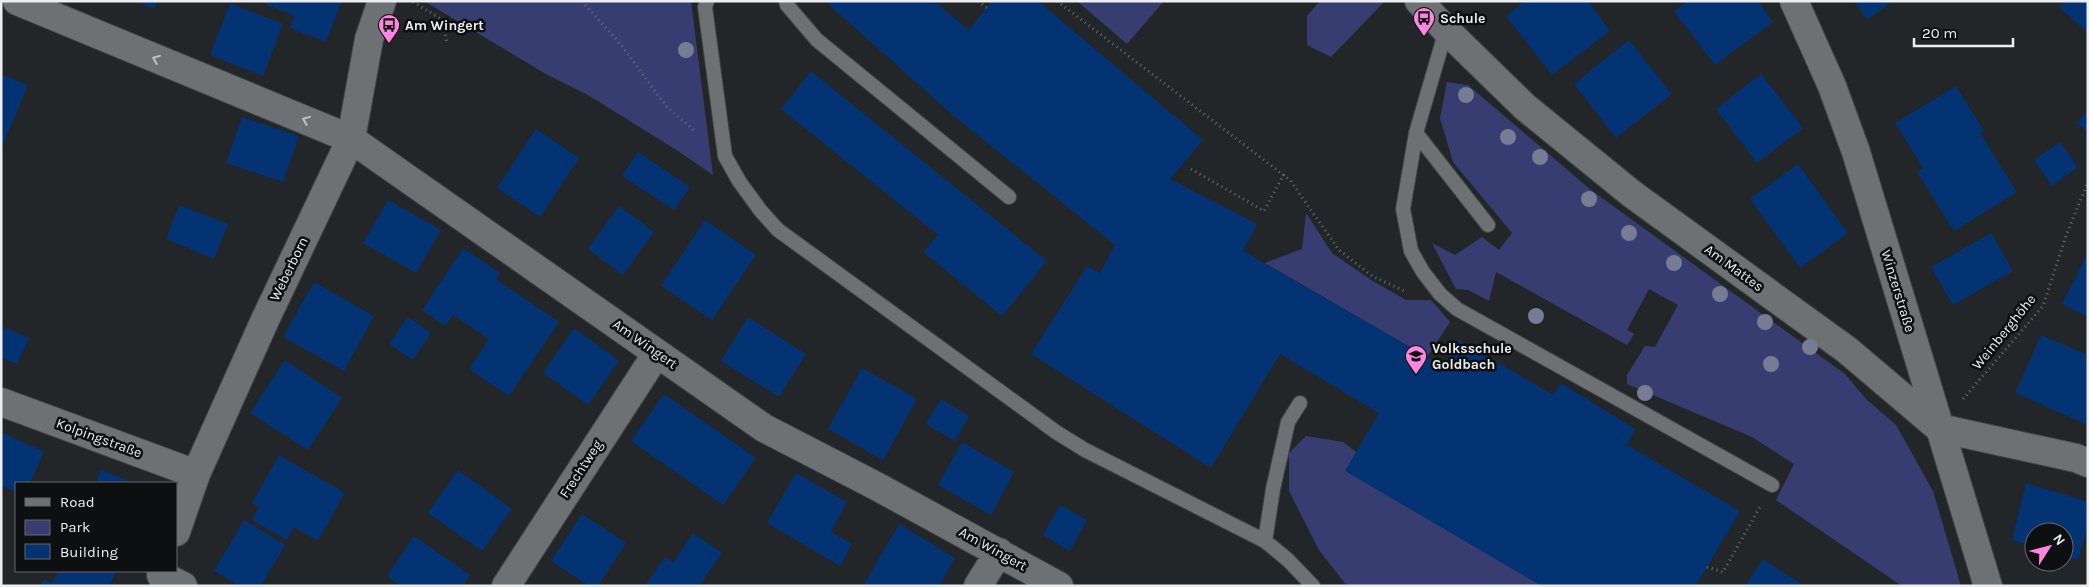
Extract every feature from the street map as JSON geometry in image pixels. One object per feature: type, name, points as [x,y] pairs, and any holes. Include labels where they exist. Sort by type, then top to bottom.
[{"type":"street","name":"Am Wingert","points":[[17,1],[351,139],[764,428],[878,487],[1059,586]]},
{"type":"street","name":"Weberborn","points":[[178,526],[196,474],[265,320],[351,139],[369,39],[382,1]]},
{"type":"street","name":"Am Mattes","points":[[1419,1],[1525,107],[1617,182],[1847,350],[1939,428],[2076,458],[2088,463]]},
{"type":"street","name":"Winzerstraße","points":[[1794,1],[1832,86],[1856,152],[1988,586]]},
{"type":"street","name":"Frechtweg","points":[[506,586],[657,353]]},
{"type":"street","name":"Kolpingstraße","points":[[1,402],[196,474]]},
{"type":"street","points":[[978,586],[999,552]]},
{"type":"lane","points":[[707,1],[705,7],[725,156],[739,181],[760,210],[778,230],[1048,427],[1085,450],[1266,541],[1288,560],[1312,586]]},
{"type":"lane","points":[[786,1],[787,6],[817,40],[1009,197]]},
{"type":"lane","points":[[1446,30],[1416,133],[1403,209],[1411,251],[1423,272],[1440,294],[1457,309],[1772,485]]},
{"type":"lane","points":[[1416,133],[1488,225]]},
{"type":"lane","points":[[1266,541],[1273,489],[1288,422],[1300,403]]},
{"type":"path","points":[[412,1],[443,20],[447,44]]},
{"type":"path","points":[[582,1],[622,46],[666,106],[725,156]]},
{"type":"path","points":[[978,1],[987,8]]},
{"type":"path","points":[[1057,1],[1284,174],[1339,250],[1372,276],[1408,292],[1440,294]]},
{"type":"path","points":[[1191,169],[1264,211],[1284,174]]},
{"type":"path","name":"Weinberghöhe","points":[[1939,428],[2043,306],[2067,233],[2088,182]]},
{"type":"path","points":[[1707,567],[1723,572],[1772,485]]},
{"type":"green space","points":[[424,1],[691,1],[713,175],[588,95],[546,74]]},
{"type":"green space","points":[[1077,1],[1164,1],[1127,44]]},
{"type":"green space","points":[[1320,1],[1385,1],[1331,57],[1307,45],[1307,16]]},
{"type":"green space","points":[[1447,82],[1468,85],[1591,190],[1845,374],[1866,399],[1896,425],[1933,491],[1961,586],[1902,586],[1776,500],[1794,464],[1752,437],[1627,384],[1627,375],[1645,346],[1655,347],[1678,305],[1649,289],[1627,330],[1634,334],[1627,345],[1496,272],[1489,301],[1468,290],[1456,289],[1432,243],[1455,255],[1482,237],[1499,250],[1512,233],[1453,162],[1440,118]]},
{"type":"green space","points":[[1306,213],[1332,253],[1371,280],[1406,300],[1431,300],[1450,322],[1427,357],[1265,263],[1302,249]]},
{"type":"green space","points":[[1306,436],[1343,442],[1356,452],[1346,471],[1542,586],[1347,586],[1319,550],[1289,491],[1289,453]]},
{"type":"building","points":[[135,1],[157,1],[154,9]]},
{"type":"building","points":[[266,1],[337,1],[341,3],[326,42],[290,28],[295,16],[265,4]]},
{"type":"building","name":"Volksschule Goldbach","points":[[830,1],[934,1],[969,30],[992,1],[1038,1],[1203,140],[1170,179],[1257,224],[1243,251],[1443,366],[1459,340],[1553,395],[1561,383],[1635,429],[1627,445],[1740,511],[1696,586],[1542,586],[1345,471],[1379,413],[1280,354],[1211,468],[1031,354],[1087,266],[1100,273],[1115,245],[955,117],[828,4]]},
{"type":"building","points":[[1525,1],[1588,1],[1610,31],[1552,75],[1506,16]]},
{"type":"building","points":[[1688,1],[1758,1],[1773,22],[1715,65],[1674,11]]},
{"type":"building","points":[[1854,1],[1893,1],[1867,20]]},
{"type":"building","points":[[2065,1],[2088,1],[2088,33],[2059,7]]},
{"type":"building","points":[[230,3],[283,24],[263,76],[210,55]]},
{"type":"building","points":[[1629,40],[1672,94],[1616,138],[1574,84]]},
{"type":"building","points":[[811,71],[1047,261],[1002,316],[923,252],[938,235],[781,109]]},
{"type":"building","points":[[1,74],[28,85],[1,150]]},
{"type":"building","points":[[1761,74],[1803,128],[1757,163],[1716,109]]},
{"type":"building","points":[[1956,86],[1984,131],[1980,133],[2017,192],[1954,231],[1917,172],[1923,168],[1895,123]]},
{"type":"building","points":[[2088,111],[2088,132],[2077,123]]},
{"type":"building","points":[[242,117],[299,136],[283,182],[226,163]]},
{"type":"building","points":[[536,129],[579,158],[540,217],[497,188]]},
{"type":"building","points":[[2060,142],[2078,167],[2052,186],[2034,160]]},
{"type":"building","points":[[638,152],[690,187],[674,210],[622,176]]},
{"type":"building","points":[[1798,164],[1848,233],[1800,268],[1750,199]]},
{"type":"building","points":[[388,200],[441,230],[416,273],[363,243]]},
{"type":"building","points":[[179,205],[228,224],[214,259],[166,239]]},
{"type":"building","points":[[619,206],[654,232],[623,275],[588,249]]},
{"type":"building","points":[[705,220],[756,255],[712,320],[661,286]]},
{"type":"building","points":[[1991,233],[2013,271],[1953,305],[1931,267]]},
{"type":"building","points":[[463,248],[500,273],[496,279],[559,322],[509,396],[469,369],[489,339],[453,315],[445,326],[422,310]]},
{"type":"building","points":[[2088,253],[2088,317],[2062,304]]},
{"type":"building","points":[[314,282],[374,316],[344,371],[283,337]]},
{"type":"building","points":[[408,317],[431,333],[413,360],[389,344]]},
{"type":"building","points":[[748,317],[806,354],[779,397],[721,361]]},
{"type":"building","points":[[1,326],[29,338],[17,364],[1,357]]},
{"type":"building","points":[[574,328],[619,361],[588,405],[543,373]]},
{"type":"building","points":[[2041,335],[2088,355],[2088,425],[2015,393]]},
{"type":"building","points":[[285,360],[342,398],[308,450],[250,413]]},
{"type":"building","points":[[862,368],[917,399],[883,460],[828,429]]},
{"type":"building","points":[[664,394],[756,458],[723,505],[631,441]]},
{"type":"building","points":[[941,399],[969,416],[955,441],[926,424]]},
{"type":"building","points":[[1,432],[44,452],[30,482],[15,482],[15,492],[1,486]]},
{"type":"building","points":[[962,442],[1014,472],[991,515],[938,485]]},
{"type":"building","points":[[279,455],[345,493],[318,541],[294,527],[287,540],[252,520],[259,507],[252,503]]},
{"type":"building","points":[[101,470],[131,482],[96,482]]},
{"type":"building","points":[[458,470],[512,509],[482,551],[428,513]]},
{"type":"building","points":[[796,473],[847,502],[831,532],[852,544],[840,566],[767,523]]},
{"type":"building","points":[[2026,483],[2088,502],[2088,525],[2078,560],[2074,559],[2074,522],[2024,522],[2024,543],[2012,540]]},
{"type":"building","points":[[1060,505],[1087,520],[1070,551],[1043,535]]},
{"type":"building","points":[[582,514],[626,543],[598,586],[589,586],[551,561]]},
{"type":"building","points":[[244,520],[285,545],[261,586],[240,586],[214,571]]},
{"type":"building","points":[[899,524],[955,558],[939,586],[867,586],[864,584]]},
{"type":"building","points":[[693,533],[722,553],[699,586],[645,586],[665,557],[673,563]]},
{"type":"building","points":[[414,536],[470,575],[462,586],[401,586],[387,576]]},
{"type":"building","points":[[1763,559],[1805,586],[1745,586]]},
{"type":"building","points":[[58,572],[116,572],[109,586],[40,586],[44,579],[52,583]]},
{"type":"place","name":"Schule","points":[[1424,37]]},
{"type":"place","name":"Am Wingert","points":[[389,44]]},
{"type":"place","name":"Volksschule Goldbach","points":[[1416,375]]}]
